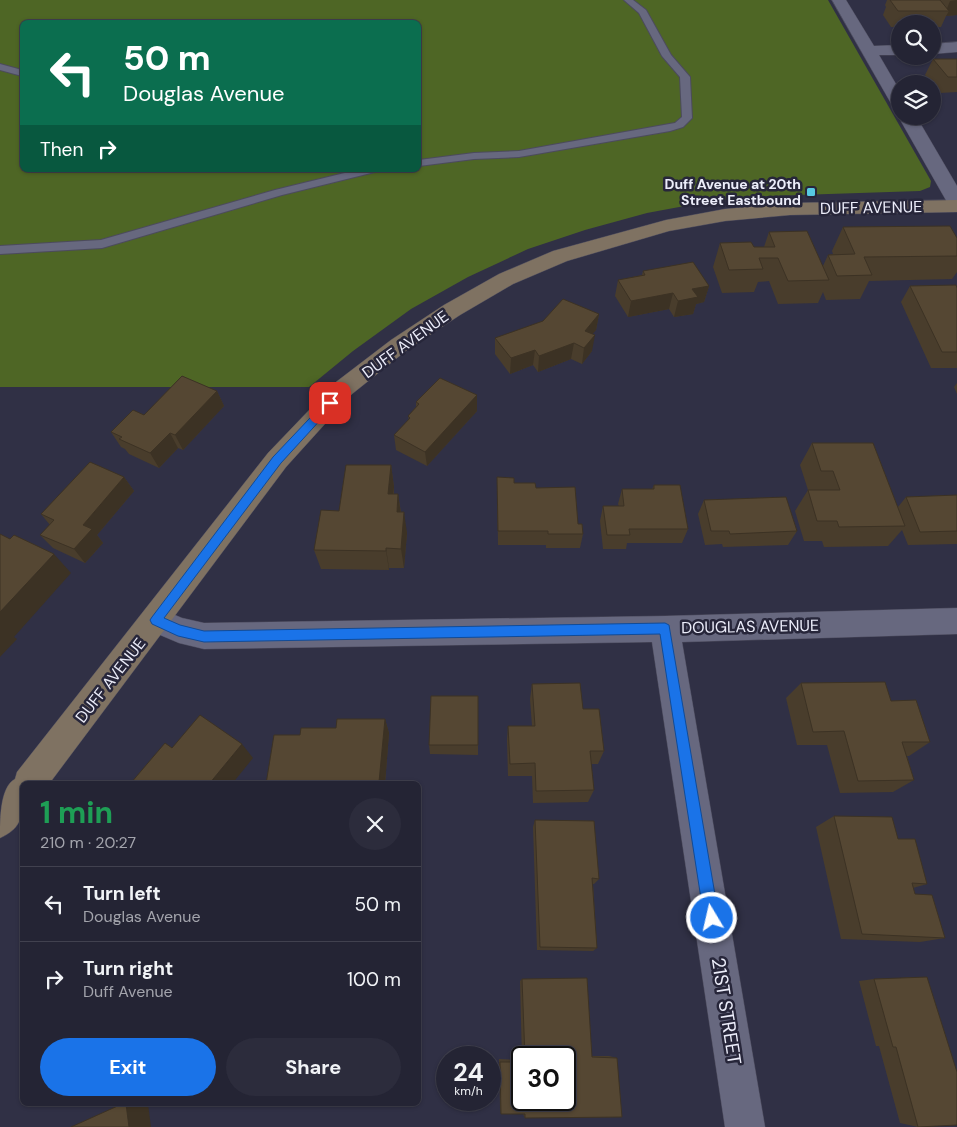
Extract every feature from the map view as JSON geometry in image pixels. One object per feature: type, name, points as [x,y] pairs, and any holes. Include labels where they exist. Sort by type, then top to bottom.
[{"type":"main road","name":"DUFF AVENUE","points":[[31,781],[277,460],[344,388],[407,340],[452,310],[506,280],[560,256],[666,226],[725,215],[790,208],[957,204]]},
{"type":"main road","points":[[0,821],[20,795]]},
{"type":"street","points":[[838,0],[891,90]]},
{"type":"street","points":[[941,48],[957,47]]},
{"type":"street","points":[[868,51],[891,50]]},
{"type":"street","points":[[912,125],[957,204]]},
{"type":"street","name":"DOUGLAS AVENUE","points":[[156,620],[178,630],[204,636],[665,629],[957,621]]},
{"type":"street","name":"21ST STREET","points":[[665,629],[745,1127]]},
{"type":"lane","points":[[421,163],[474,156],[529,153],[670,128],[684,122],[687,118],[685,76],[667,56],[643,12],[628,0]]},
{"type":"lane","points":[[0,66],[20,72]]},
{"type":"lane","points":[[0,250],[102,244],[279,192],[363,172]]},
{"type":"green space","points":[[0,0],[828,0],[891,111],[891,125],[899,125],[931,181],[930,187],[920,191],[768,196],[706,202],[647,213],[585,230],[528,249],[468,277],[411,309],[353,351],[309,387],[0,387]]},
{"type":"building","points":[[890,0],[940,0],[949,11],[898,11]]},
{"type":"building","points":[[941,59],[957,59],[957,77],[948,77],[938,65],[941,65]]},
{"type":"building","points":[[950,226],[957,238],[957,256],[864,257],[872,275],[837,276],[828,255],[855,254],[843,227]]},
{"type":"building","points":[[807,231],[829,280],[788,281],[778,258],[759,258],[763,269],[729,270],[720,243],[751,242],[754,247],[775,247],[769,232]]},
{"type":"building","points":[[693,262],[709,286],[692,289],[698,297],[678,301],[673,293],[631,301],[618,280],[645,275],[643,271]]},
{"type":"building","points":[[956,285],[957,352],[942,352],[910,286]]},
{"type":"building","points":[[563,299],[599,314],[585,331],[595,335],[584,348],[574,343],[539,356],[535,350],[511,358],[495,338],[543,321]]},
{"type":"building","points":[[182,376],[217,391],[175,435],[170,433],[150,453],[119,439],[122,437],[111,432],[133,410],[144,415]]},
{"type":"building","points":[[440,378],[477,395],[425,452],[394,435],[410,418],[408,416],[419,404],[416,402]]},
{"type":"building","points":[[812,443],[873,443],[905,526],[839,527],[837,521],[817,521],[808,490],[840,490],[833,471],[821,471]]},
{"type":"building","points":[[90,462],[124,477],[83,525],[92,529],[74,549],[40,535],[54,520],[41,514]]},
{"type":"building","points":[[346,465],[391,465],[388,494],[398,494],[397,512],[404,512],[401,549],[386,548],[386,551],[314,550],[321,510],[339,511]]},
{"type":"building","points":[[497,477],[514,478],[514,483],[535,483],[536,488],[575,487],[578,524],[582,524],[583,534],[548,534],[548,531],[498,531]]},
{"type":"building","points":[[654,485],[680,485],[688,529],[629,529],[630,535],[607,535],[603,506],[624,506],[622,489],[654,489]]},
{"type":"building","points":[[957,495],[957,531],[920,532],[906,497]]},
{"type":"building","points":[[786,497],[797,531],[730,534],[729,531],[711,531],[704,500]]},
{"type":"building","points":[[0,534],[10,539],[14,535],[54,554],[0,612]]},
{"type":"building","points":[[885,682],[891,701],[916,700],[930,742],[902,742],[914,780],[858,781],[844,731],[813,732],[801,683]]},
{"type":"building","points":[[580,683],[583,709],[599,709],[604,751],[590,751],[594,790],[536,791],[535,763],[510,764],[508,726],[535,726],[532,684]]},
{"type":"building","points":[[431,696],[478,696],[478,745],[429,745]]},
{"type":"building","points":[[200,715],[242,744],[211,781],[133,781],[165,743],[172,748]]},
{"type":"building","points":[[337,719],[385,719],[379,781],[266,781],[274,735],[300,735],[301,728],[336,728]]},
{"type":"building","points":[[834,816],[892,817],[898,839],[915,839],[927,884],[912,883],[915,894],[932,895],[945,938],[862,934]]},
{"type":"building","points":[[535,820],[594,821],[599,879],[592,878],[597,948],[540,947]]},
{"type":"building","points":[[927,977],[957,1072],[957,1125],[918,1127],[896,1047],[893,1047],[874,979]]},
{"type":"building","points":[[587,978],[592,1057],[617,1058],[622,1117],[525,1118],[525,1114],[501,1114],[501,1062],[511,1062],[511,1111],[576,1111],[576,1046],[525,1046],[522,979]]},
{"type":"building","points":[[118,1106],[126,1106],[129,1127],[71,1127]]},
{"type":"place","name":"Duff Avenue at 20th Street Eastbound","points":[[811,192]]},
{"type":"route","points":[[330,403],[277,460],[156,620],[178,630],[204,636],[665,629],[712,918]]}]
